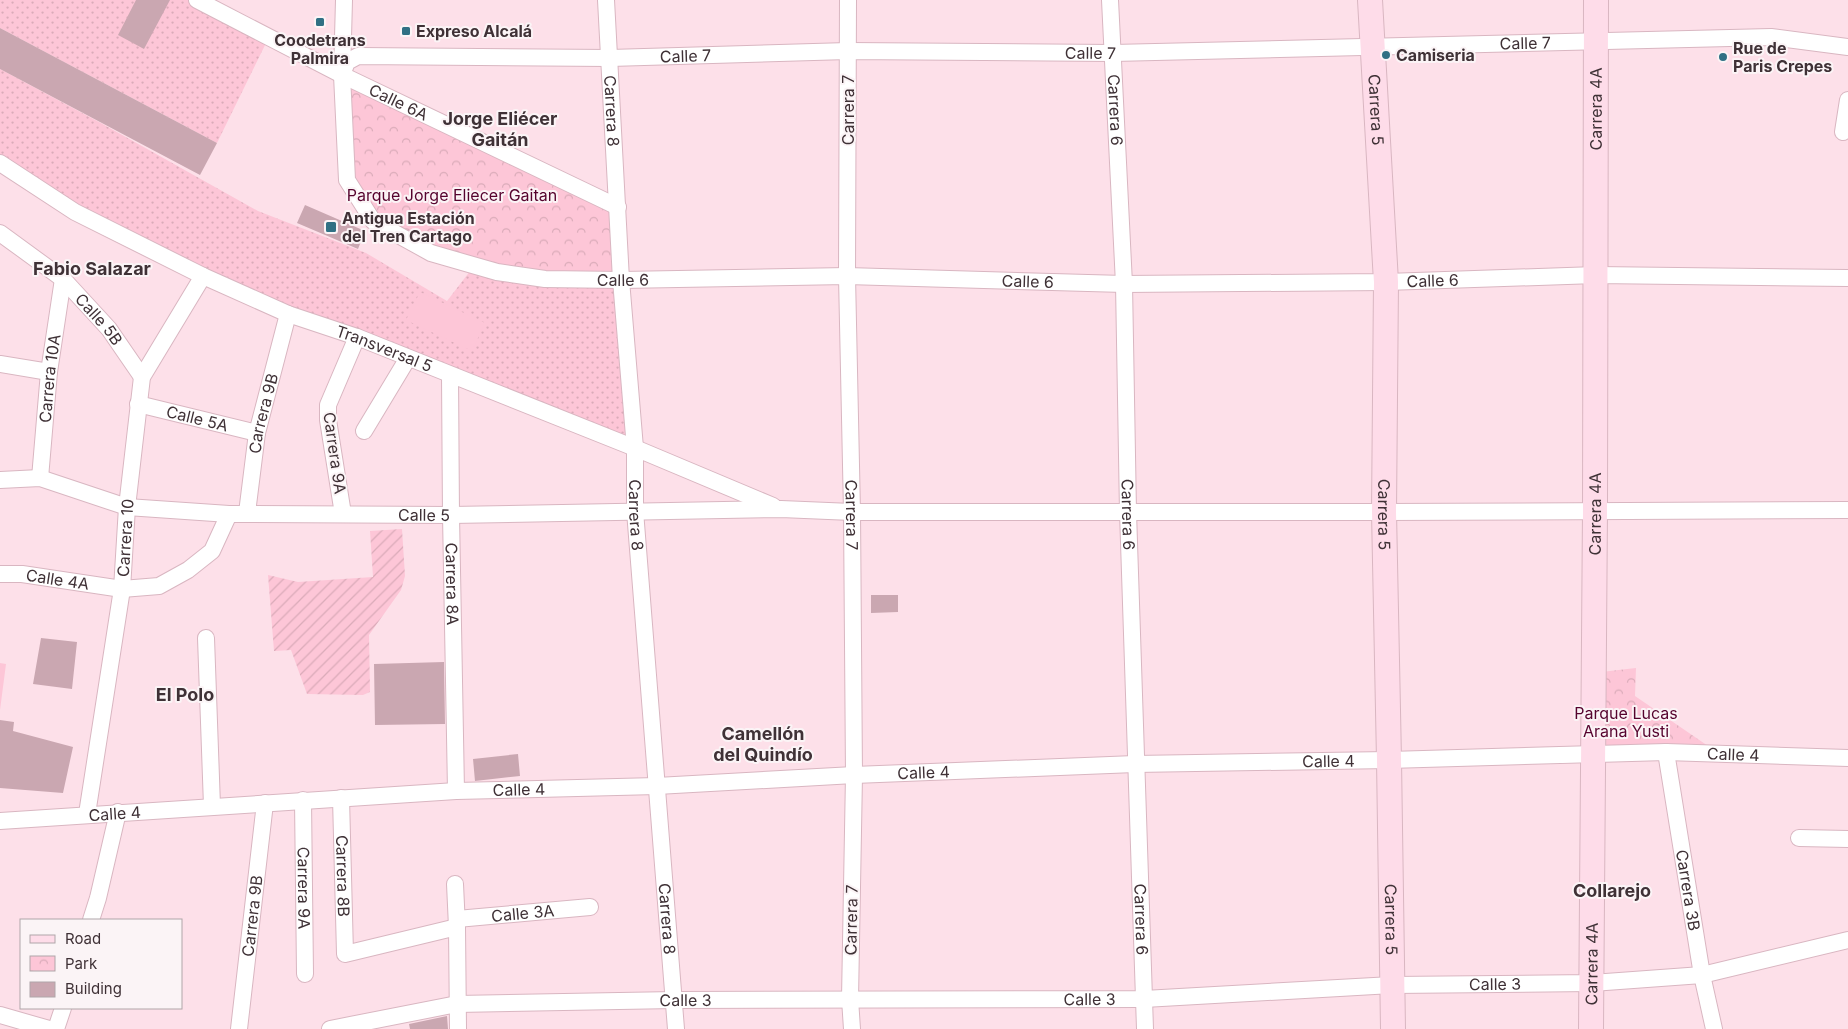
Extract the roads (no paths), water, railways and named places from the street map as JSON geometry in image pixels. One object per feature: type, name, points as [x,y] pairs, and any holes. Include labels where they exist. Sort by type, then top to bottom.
[{"type":"main road","name":"Carrera 5","points":[[1370,0],[1386,282],[1384,512],[1392,1029]]},
{"type":"main road","name":"Carrera 4A","points":[[1591,1029],[1596,0]]},
{"type":"street","name":"Calle 6A","points":[[197,0],[342,75],[618,207]]},
{"type":"street","name":"Calle 6","points":[[344,0],[342,75],[346,180],[373,221],[431,253],[497,272],[544,279],[622,280],[847,276],[1124,284],[1386,282],[1596,275],[1848,278]]},
{"type":"street","name":"Carrera 8","points":[[606,0],[622,280],[635,448],[635,511],[676,1029]]},
{"type":"street","name":"Carrera 7","points":[[848,0],[847,276],[852,512],[854,775],[850,999],[852,1029]]},
{"type":"street","name":"Carrera 6","points":[[1110,0],[1124,284],[1128,512],[1145,1029]]},
{"type":"street","name":"Calle 7","points":[[342,75],[347,62],[358,56],[610,58],[848,50],[1113,53],[1771,37],[1848,47]]},
{"type":"street","points":[[1843,132],[1848,100]]},
{"type":"street","name":"Transversal 5","points":[[0,163],[75,212],[203,276],[288,314],[357,337],[450,376],[635,448],[781,509]]},
{"type":"street","name":"Calle 5B","points":[[0,232],[63,279],[109,328],[142,377]]},
{"type":"street","name":"Carrera 10","points":[[87,814],[122,588],[127,506],[142,377],[203,276]]},
{"type":"street","name":"Carrera 10A","points":[[40,478],[49,372],[63,279]]},
{"type":"street","name":"Carrera 9B","points":[[246,513],[257,433],[288,314]]},
{"type":"street","name":"Carrera 9A","points":[[343,514],[328,420],[328,405],[357,337]]},
{"type":"street","points":[[364,431],[408,358]]},
{"type":"street","points":[[0,364],[49,372]]},
{"type":"street","name":"Carrera 8A","points":[[450,376],[456,791]]},
{"type":"street","name":"Calle 5A","points":[[138,404],[257,433]]},
{"type":"street","name":"Calle 5","points":[[0,480],[40,478],[127,506],[229,514],[451,516],[781,509],[852,512],[1848,510]]},
{"type":"street","name":"Calle 4A","points":[[0,574],[22,574],[122,588],[160,586],[188,570],[212,550],[229,514]]},
{"type":"street","points":[[206,638],[212,806]]},
{"type":"street","name":"Calle 4","points":[[0,821],[456,791],[658,786],[854,775],[1136,764],[1389,760],[1666,752],[1848,758]]},
{"type":"street","name":"Carrera 3B","points":[[1666,752],[1702,975],[1714,1029]]},
{"type":"street","name":"Carrera 8B","points":[[341,798],[345,954]]},
{"type":"street","name":"Carrera 9A","points":[[303,800],[305,974]]},
{"type":"street","name":"Carrera 9B","points":[[239,1029],[265,803]]},
{"type":"street","points":[[91,919],[118,812]]},
{"type":"street","points":[[1799,838],[1848,838]]},
{"type":"street","points":[[455,884],[458,1029]]},
{"type":"street","name":"Calle 3A","points":[[345,954],[457,923],[590,907]]},
{"type":"street","name":"Calle 3","points":[[330,1029],[457,1004],[675,1000],[1144,1000],[1392,985],[1592,983],[1702,975],[1848,940]]},
{"type":"street","points":[[56,1029],[63,1009]]},
{"type":"street","points":[[0,1015],[49,1029]]},
{"type":"place","name":"Coodetrans Palmira","points":[[320,22]]},
{"type":"place","name":"Expreso Alcalá","points":[[406,31]]},
{"type":"place","name":"Camiseria","points":[[1386,55]]},
{"type":"place","name":"Rue de Paris Crepes","points":[[1723,57]]},
{"type":"place","name":"Antigua Estación del Tren Cartago","points":[[331,227]]},
{"type":"district","name":"Jorge Eliécer Gaitán","points":[[500,128]]},
{"type":"district","name":"Fabio Salazar","points":[[92,268]]},
{"type":"district","name":"El Polo","points":[[185,694]]},
{"type":"district","name":"Camellón del Quindío","points":[[763,743]]},
{"type":"district","name":"Collarejo","points":[[1612,890]]},
{"type":"park label","name":"Parque Jorge Eliecer Gaitan","points":[[452,195]]},
{"type":"park label","name":"Parque Lucas Arana Yusti","points":[[1626,722]]}]
